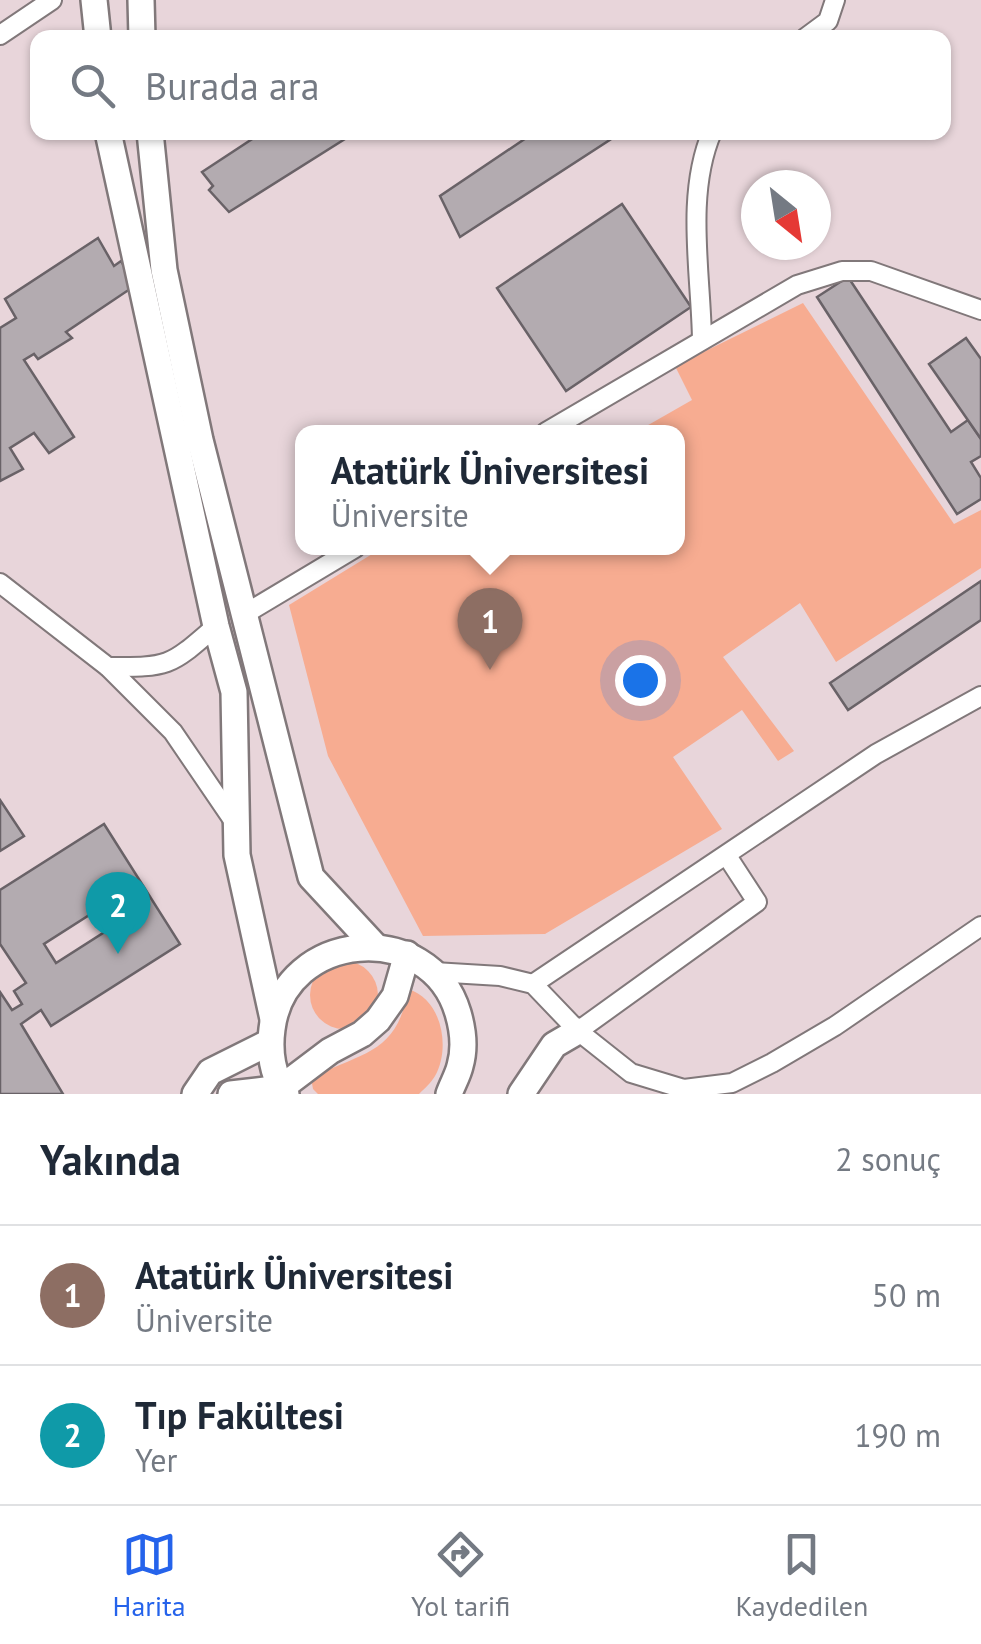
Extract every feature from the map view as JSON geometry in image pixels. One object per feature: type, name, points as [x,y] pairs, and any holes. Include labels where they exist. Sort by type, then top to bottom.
[{"type":"main road","points":[[94,0],[97,30]]},
{"type":"main road","points":[[141,0],[142,30]]},
{"type":"main road","points":[[110,140],[216,626],[234,692],[237,855],[271,1031],[273,1066],[284,1091]]},
{"type":"main road","points":[[151,140],[164,270],[200,440],[312,877],[376,946]]},
{"type":"main road","points":[[195,1094],[210,1072],[271,1031],[283,994],[300,972],[322,956],[348,947],[376,946],[407,954],[434,972],[454,999],[463,1031],[461,1064],[448,1094]]},
{"type":"main road","points":[[230,1094],[284,1091],[330,1050],[362,1034],[395,996],[407,954]]},
{"type":"main road","points":[[520,1094],[554,1046],[578,1032]]},
{"type":"street","points":[[0,35],[52,0]]},
{"type":"street","points":[[816,30],[828,21],[836,0]]},
{"type":"street","points":[[702,340],[697,217],[703,154],[709,140]]},
{"type":"street","points":[[558,425],[798,285],[842,270],[871,271],[981,310]]},
{"type":"street","points":[[243,615],[343,555]]},
{"type":"street","points":[[0,582],[108,666],[174,732],[235,824]]},
{"type":"street","points":[[108,666],[158,667],[179,658],[216,626]]},
{"type":"street","points":[[533,984],[876,754],[981,696]]},
{"type":"street","points":[[578,1032],[757,902],[727,856]]},
{"type":"street","points":[[434,972],[500,976],[533,984],[578,1032],[631,1073],[684,1088],[732,1084],[835,1026],[981,926]]},
{"type":"shaded area","points":[[0,0],[981,0],[981,1094],[0,1094]]},
{"type":"shaded area","points":[[803,303],[954,524],[981,510],[981,568],[836,662],[800,603],[723,657],[794,751],[778,761],[742,710],[673,757],[722,829],[545,934],[423,936],[328,756],[289,605],[371,555],[685,555],[685,425],[648,425],[692,400],[675,366]]},
{"type":"shaded area","points":[[344,961],[368,971],[378,995],[368,1019],[344,1029],[320,1019],[310,995],[320,971]]},
{"type":"shaded area","points":[[408,989],[429,1003],[440,1026],[440,1065],[429,1083],[419,1094],[318,1094],[311,1078],[361,1056],[386,1039],[396,1027]]},
{"type":"building","points":[[251,140],[343,140],[229,212],[209,190],[213,186],[202,172]]},
{"type":"building","points":[[523,140],[610,140],[460,237],[440,196]]},
{"type":"building","points":[[622,204],[691,307],[566,391],[497,288]]},
{"type":"building","points":[[98,238],[114,266],[121,261],[136,285],[66,332],[72,338],[38,359],[34,354],[24,360],[74,437],[49,453],[34,433],[10,448],[23,469],[0,481],[0,328],[16,318],[5,299]]},
{"type":"building","points":[[848,277],[951,432],[968,420],[981,439],[981,456],[971,462],[981,478],[981,499],[957,514],[817,297]]},
{"type":"building","points":[[966,338],[981,359],[981,439],[929,364]]},
{"type":"building","points":[[981,581],[981,620],[848,710],[830,683]]},
{"type":"building","points":[[0,800],[24,836],[0,851]]},
{"type":"building","points":[[104,824],[180,944],[51,1026],[41,1010],[21,1024],[63,1094],[0,1094],[0,992],[12,1010],[22,1004],[14,991],[26,983],[0,944],[0,890]],"holes":[[[105,905],[117,924],[56,963],[44,944]]]},
{"type":"place","name":"Atatürk Üniversitesi","points":[[490,670]]},
{"type":"place","name":"Tıp Fakültesi","points":[[118,954]]}]
